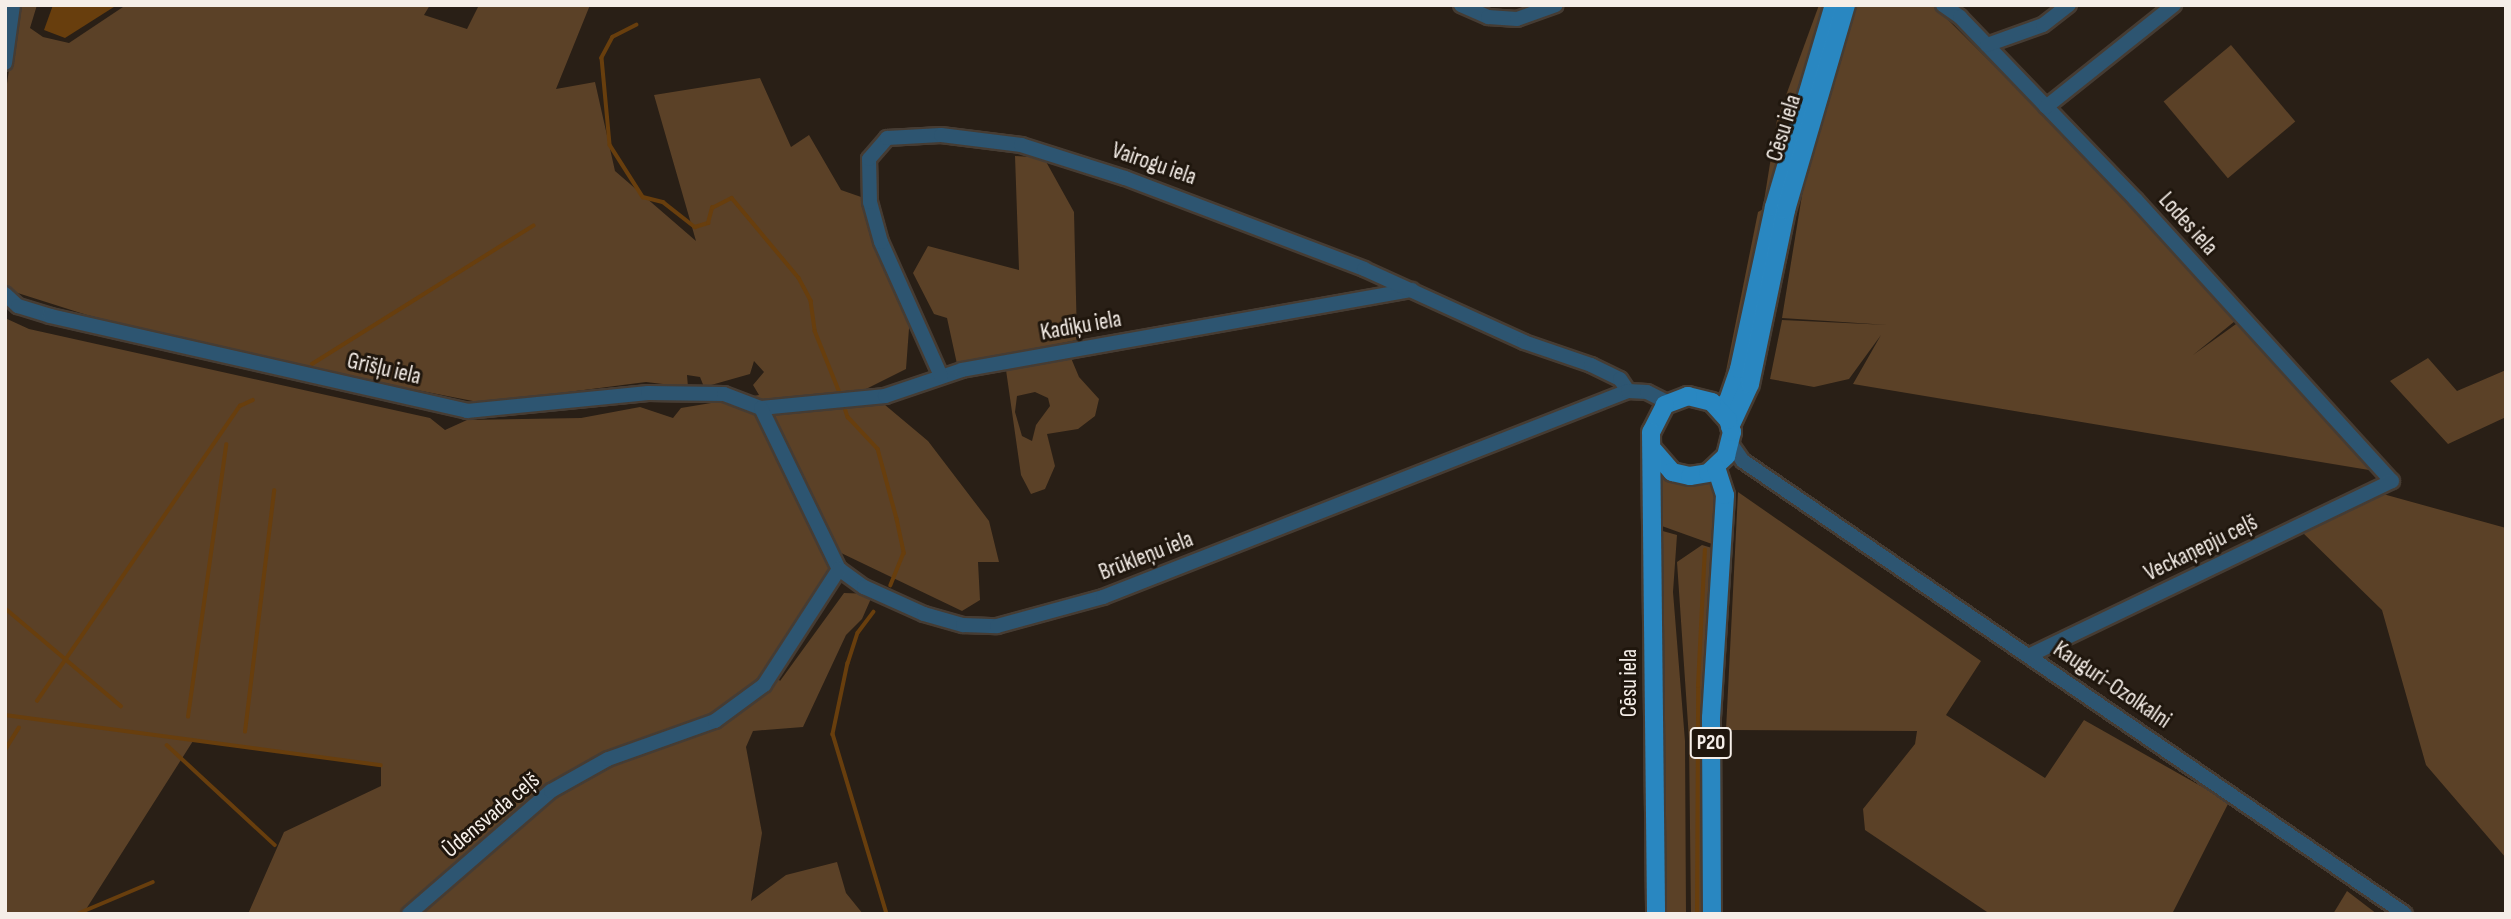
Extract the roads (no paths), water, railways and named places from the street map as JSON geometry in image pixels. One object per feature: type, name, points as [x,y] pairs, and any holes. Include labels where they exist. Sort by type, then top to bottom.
[{"type":"main road","name":"Cēsu iela","points":[[1720,408],[1727,401],[1739,369],[1777,195],[1834,5]]},
{"type":"main road","name":"Cēsu iela","points":[[1720,465],[1749,384],[1793,183],[1846,5]]},
{"type":"main road","points":[[1663,409],[1701,397],[1720,408],[1731,436]]},
{"type":"main road","name":"Cēsu iela","points":[[1656,914],[1654,451],[1651,432],[1663,409]]},
{"type":"main road","points":[[1654,451],[1665,467],[1681,475],[1700,476],[1720,465]]},
{"type":"main road","name":"P20","points":[[1712,914],[1711,718],[1725,495],[1720,465]]},
{"type":"street","points":[[5,63],[13,5]]},
{"type":"street","points":[[1461,5],[1488,17],[1517,19],[1556,5]]},
{"type":"street","name":"Lodes iela","points":[[1943,5],[1987,45],[2046,107],[2392,481]]},
{"type":"street","points":[[1987,45],[2043,25],[2068,5]]},
{"type":"street","points":[[2046,107],[2174,5]]},
{"type":"street","name":"Vairogu iela","points":[[941,376],[881,242],[870,202],[869,159],[887,138],[941,135],[1021,145],[1248,221],[1412,290],[1524,342],[1591,365],[1620,379],[1630,391]]},
{"type":"street","name":"Kadiķu iela","points":[[761,408],[898,394],[941,376],[1412,290]]},
{"type":"street","name":"Grīšļu iela","points":[[5,294],[18,306],[50,316],[467,411],[648,393],[724,394],[761,408]]},
{"type":"street","points":[[1630,391],[1663,409]]},
{"type":"street","name":"Brūkleņu iela","points":[[839,569],[864,587],[963,625],[997,626],[1030,619],[1103,597],[1630,391]]},
{"type":"street","points":[[761,408],[839,569]]},
{"type":"street","points":[[1731,436],[1743,460],[1793,494]]},
{"type":"street","points":[[1720,465],[1793,494]]},
{"type":"street","name":"Veckaņepju ceļš","points":[[2029,656],[2392,481]]},
{"type":"street","name":"Kauguri-Ozolkalni","points":[[1793,494],[2405,914]]},
{"type":"street","name":"Ūdensvada ceļš","points":[[409,914],[551,791],[608,758],[715,721],[764,685],[839,569]]},
{"type":"waterway","points":[[637,25],[613,37],[602,58],[610,145],[643,197],[663,202],[695,227],[708,223],[712,208],[732,198],[799,278],[811,301],[815,331],[840,393]]},
{"type":"waterway","points":[[312,364],[533,226]]},
{"type":"waterway","points":[[37,701],[240,406],[253,400]]},
{"type":"waterway","points":[[844,405],[848,417],[878,449],[897,519],[904,553],[891,586]]},
{"type":"waterway","points":[[188,717],[226,445]]},
{"type":"waterway","points":[[245,732],[274,491]]},
{"type":"waterway","points":[[1697,914],[1698,686],[1705,550]]},
{"type":"waterway","points":[[5,608],[121,706]]},
{"type":"waterway","points":[[874,612],[858,633],[848,663],[833,734],[887,914]]},
{"type":"waterway","points":[[5,715],[381,765]]},
{"type":"waterway","points":[[5,750],[19,728]]},
{"type":"waterway","points":[[167,745],[275,845]]},
{"type":"waterway","points":[[77,914],[153,882]]}]
